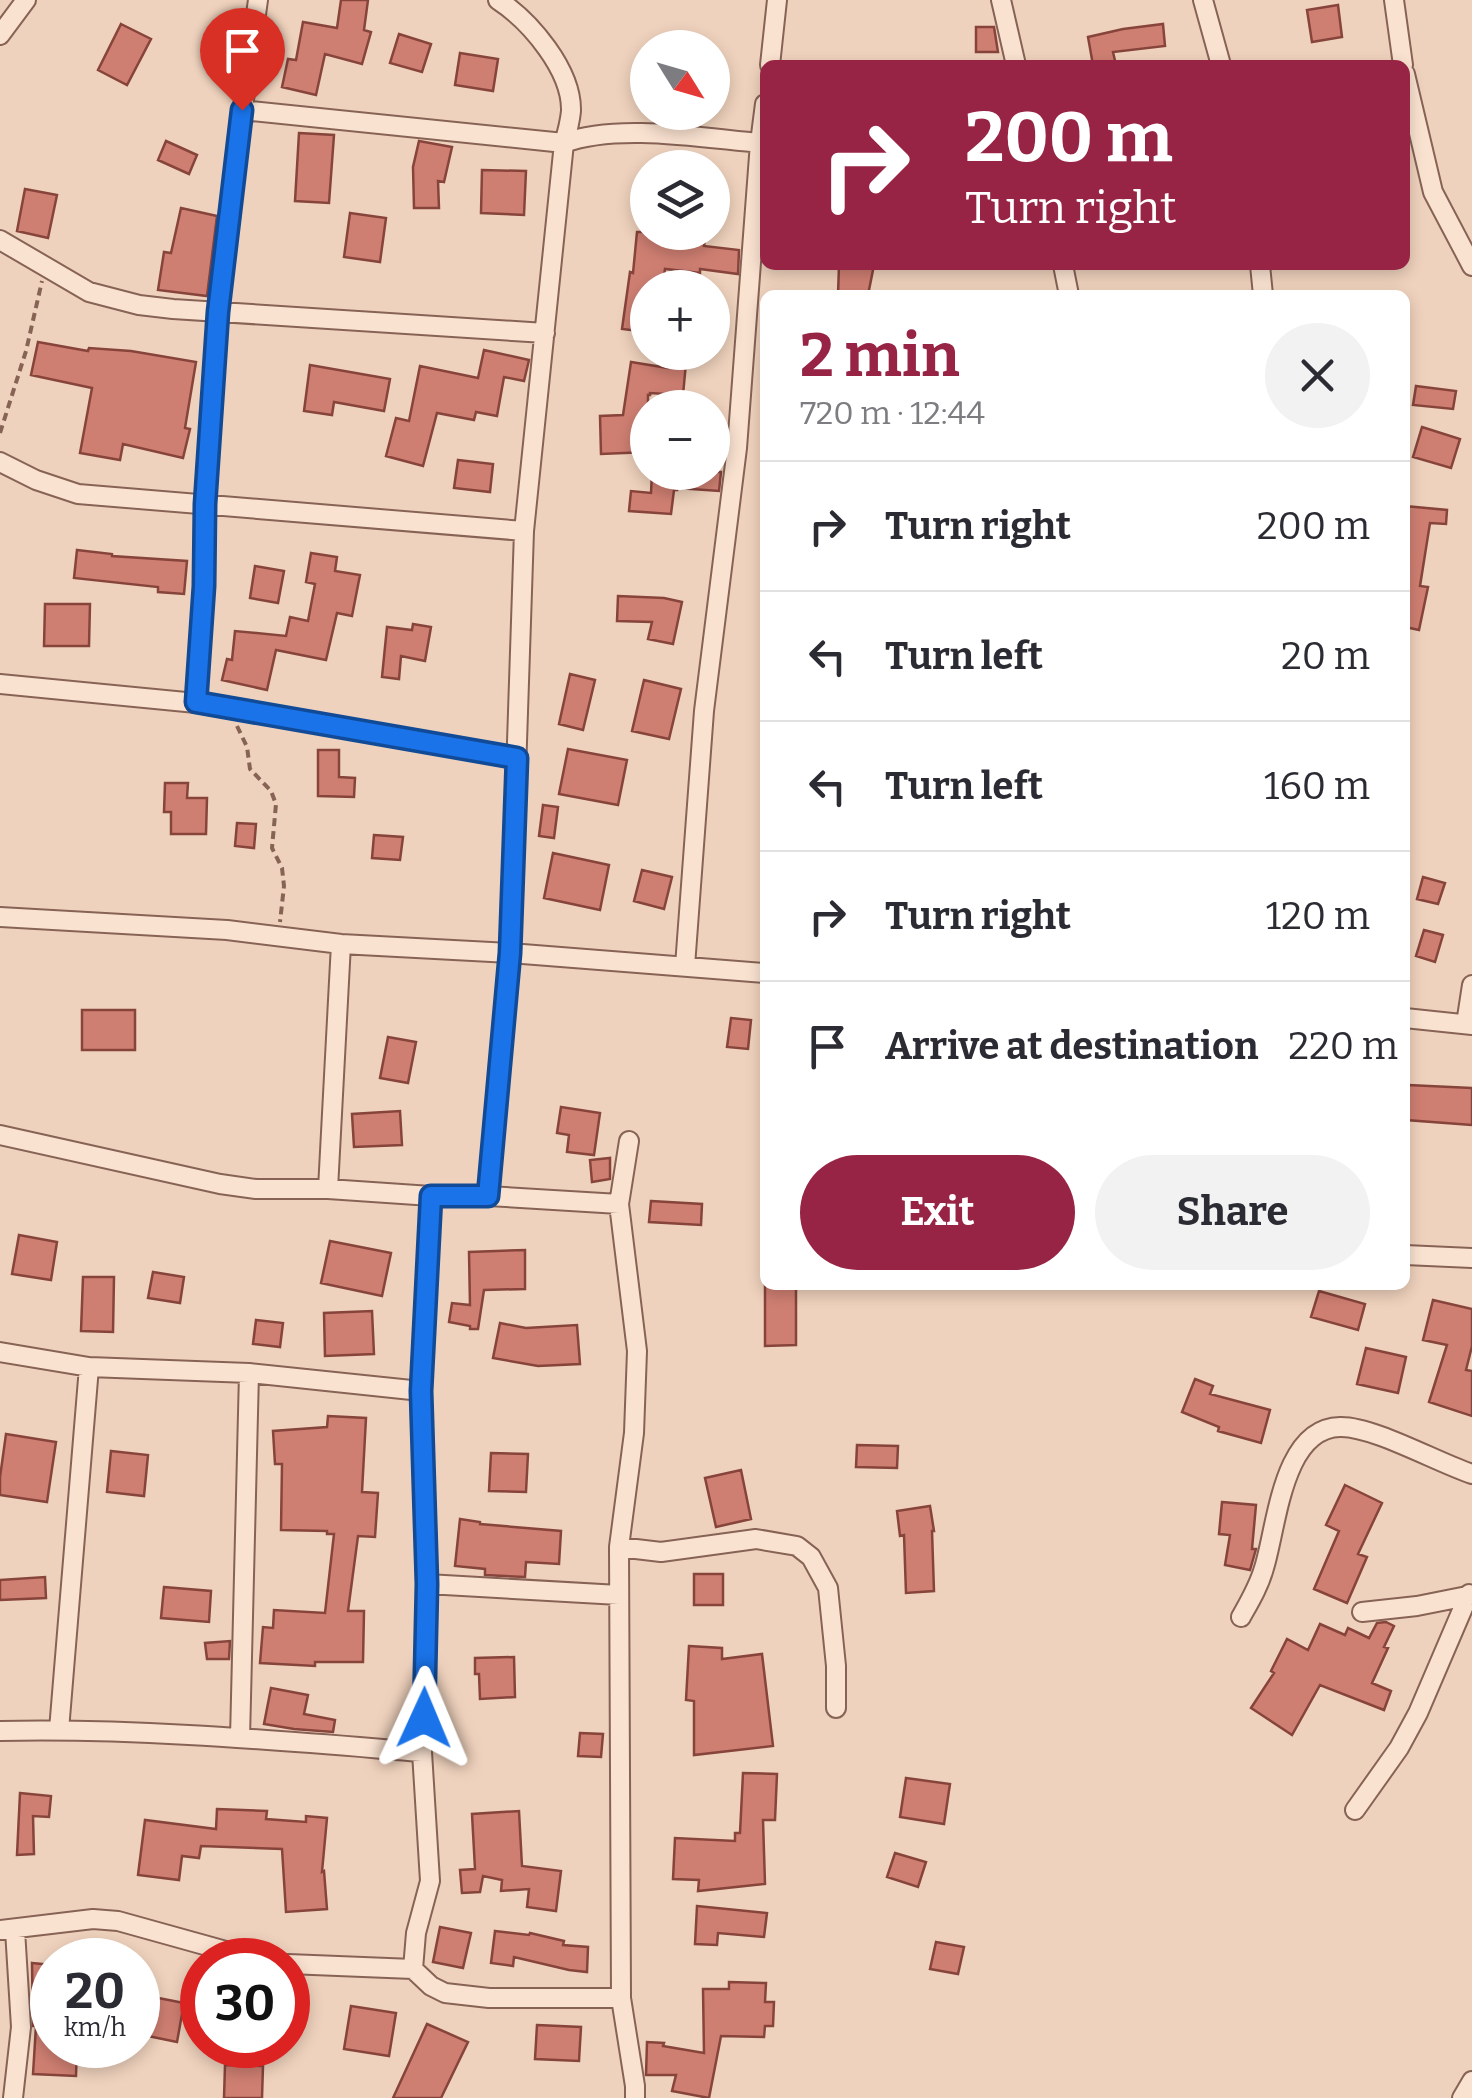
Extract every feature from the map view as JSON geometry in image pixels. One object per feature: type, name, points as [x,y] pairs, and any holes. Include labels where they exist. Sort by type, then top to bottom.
[{"type":"street","points":[[0,35],[26,0]]},
{"type":"street","points":[[196,702],[218,312],[258,0]]},
{"type":"street","points":[[488,1196],[510,953],[524,531],[564,143],[571,110],[569,92],[556,62],[534,32],[498,0]]},
{"type":"street","points":[[771,60],[777,0]]},
{"type":"street","points":[[1002,0],[1015,60]]},
{"type":"street","points":[[1203,0],[1219,60]]},
{"type":"street","points":[[1394,0],[1402,60]]},
{"type":"street","points":[[1410,95],[1433,192],[1472,266]]},
{"type":"street","points":[[242,110],[564,143],[618,134],[760,143],[736,448],[704,711],[685,966]]},
{"type":"street","points":[[0,240],[89,292],[114,299],[173,309],[545,333]]},
{"type":"street","points":[[0,462],[78,494],[524,531]]},
{"type":"street","points":[[0,684],[196,702],[517,758]]},
{"type":"street","points":[[0,918],[227,930],[342,944],[760,974]]},
{"type":"street","points":[[328,1189],[342,944]]},
{"type":"street","points":[[1410,1018],[1469,1024],[1472,985]]},
{"type":"street","points":[[0,1135],[256,1189],[619,1204]]},
{"type":"street","points":[[628,1141],[619,1204],[637,1351],[634,1434],[619,1547],[621,1998],[635,2098]]},
{"type":"street","points":[[413,1969],[416,1933],[430,1881],[422,1752],[427,1584],[421,1391],[431,1196]]},
{"type":"street","points":[[1410,1254],[1472,1258]]},
{"type":"street","points":[[0,1352],[89,1366],[250,1373],[421,1391]]},
{"type":"street","points":[[60,1730],[89,1366]]},
{"type":"street","points":[[240,1738],[250,1373]]},
{"type":"street","points":[[1241,1618],[1265,1567],[1290,1466],[1303,1446],[1319,1432],[1340,1427],[1364,1431],[1472,1474]]},
{"type":"street","points":[[619,1547],[661,1552],[756,1539],[797,1546],[812,1557],[828,1588],[836,1708]]},
{"type":"street","points":[[427,1584],[619,1595]]},
{"type":"street","points":[[1362,1612],[1470,1595]]},
{"type":"street","points":[[1356,1810],[1418,1713],[1470,1595]]},
{"type":"street","points":[[0,1731],[240,1738],[422,1752]]},
{"type":"street","points":[[14,2098],[21,2026],[8,1930],[92,1920],[118,1922],[180,1939]]},
{"type":"street","points":[[310,1965],[413,1969],[444,1993],[489,1998],[621,1998]]},
{"type":"street","points":[[1462,2098],[1472,2082]]},
{"type":"path","points":[[0,432],[26,351],[46,267]]},
{"type":"path","points":[[229,708],[246,747],[250,769],[271,790],[276,804],[272,848],[282,868],[284,886],[280,936]]},
{"type":"building","points":[[341,0],[368,0],[364,30],[371,32],[362,64],[325,54],[316,95],[282,87],[288,59],[296,60],[303,22],[337,28]]},
{"type":"building","points":[[1338,5],[1342,37],[1312,42],[1307,10]]},
{"type":"building","points":[[121,24],[151,39],[127,85],[98,70]]},
{"type":"building","points":[[1163,24],[1165,46],[1113,52],[1115,60],[1092,60],[1088,37]]},
{"type":"building","points":[[976,27],[994,27],[998,52],[976,52]]},
{"type":"building","points":[[399,34],[431,44],[422,72],[390,63]]},
{"type":"building","points":[[460,53],[498,59],[493,91],[455,85]]},
{"type":"building","points":[[299,133],[334,135],[329,203],[295,201]]},
{"type":"building","points":[[166,141],[197,155],[189,174],[158,160]]},
{"type":"building","points":[[419,141],[452,147],[444,182],[438,181],[439,208],[414,208],[413,167]]},
{"type":"building","points":[[482,170],[526,171],[524,215],[481,213]]},
{"type":"building","points":[[25,189],[57,195],[48,238],[17,231]]},
{"type":"building","points":[[181,208],[217,216],[207,296],[158,290],[164,252],[171,253]]},
{"type":"building","points":[[350,213],[386,218],[380,262],[344,257]]},
{"type":"building","points":[[635,250],[739,250],[738,274],[730,270],[633,270]]},
{"type":"building","points":[[839,270],[873,270],[869,290],[838,290]]},
{"type":"building","points":[[630,272],[630,330],[622,329]]},
{"type":"building","points":[[38,342],[196,362],[185,428],[190,429],[183,458],[123,444],[120,460],[80,453],[92,388],[31,375]]},
{"type":"building","points":[[484,350],[529,360],[524,381],[504,377],[497,416],[476,412],[474,420],[437,413],[423,466],[386,456],[396,418],[409,421],[420,366],[478,378]]},
{"type":"building","points":[[310,365],[390,379],[384,411],[334,402],[332,415],[304,411]]},
{"type":"building","points":[[630,369],[685,370],[683,390],[630,390],[630,453],[601,454],[600,416],[623,415]]},
{"type":"building","points":[[1416,386],[1456,391],[1453,409],[1413,405]]},
{"type":"building","points":[[1422,427],[1460,439],[1451,468],[1413,457]]},
{"type":"building","points":[[458,460],[493,464],[490,492],[454,488]]},
{"type":"building","points":[[674,490],[671,514],[629,511],[631,491]]},
{"type":"building","points":[[1410,506],[1447,510],[1446,524],[1430,523],[1420,586],[1428,587],[1419,630],[1410,628]]},
{"type":"building","points":[[77,550],[187,561],[184,594],[158,592],[158,587],[74,578]]},
{"type":"building","points":[[311,553],[337,557],[335,571],[360,575],[352,616],[337,613],[326,660],[276,650],[267,690],[222,680],[227,659],[232,660],[235,631],[286,636],[290,617],[308,621],[315,584],[306,582]]},
{"type":"building","points":[[255,566],[284,571],[278,603],[250,598]]},
{"type":"building","points":[[618,596],[682,602],[673,644],[648,639],[652,622],[617,621]]},
{"type":"building","points":[[45,604],[90,604],[89,646],[44,646]]},
{"type":"building","points":[[413,624],[431,627],[425,661],[401,656],[399,679],[382,677],[387,627],[412,630]]},
{"type":"building","points":[[570,674],[595,680],[583,730],[559,724]]},
{"type":"building","points":[[644,680],[681,689],[669,739],[632,731]]},
{"type":"building","points":[[568,749],[627,760],[618,805],[559,794]]},
{"type":"building","points":[[318,750],[339,750],[339,777],[355,778],[354,797],[318,796]]},
{"type":"building","points":[[165,783],[188,783],[187,798],[207,798],[206,834],[171,834],[171,812],[164,812]]},
{"type":"building","points":[[543,805],[558,807],[554,838],[539,836]]},
{"type":"building","points":[[237,823],[256,824],[254,848],[235,846]]},
{"type":"building","points":[[374,835],[403,837],[400,860],[372,858]]},
{"type":"building","points":[[553,853],[609,865],[600,910],[544,898]]},
{"type":"building","points":[[642,870],[672,877],[664,909],[634,901]]},
{"type":"building","points":[[1423,877],[1445,883],[1438,904],[1417,899]]},
{"type":"building","points":[[1424,930],[1443,935],[1435,962],[1416,956]]},
{"type":"building","points":[[82,1010],[135,1010],[135,1050],[82,1050]]},
{"type":"building","points":[[731,1018],[751,1020],[748,1049],[727,1047]]},
{"type":"building","points":[[388,1037],[416,1042],[408,1083],[380,1078]]},
{"type":"building","points":[[1410,1085],[1472,1088],[1472,1125],[1410,1120]]},
{"type":"building","points":[[561,1107],[600,1113],[594,1155],[567,1152],[569,1135],[557,1133]]},
{"type":"building","points":[[400,1111],[402,1145],[354,1147],[352,1114]]},
{"type":"building","points":[[610,1158],[610,1179],[592,1182],[590,1160]]},
{"type":"building","points":[[651,1201],[702,1204],[701,1225],[649,1222]]},
{"type":"building","points":[[19,1235],[57,1242],[51,1280],[12,1274]]},
{"type":"building","points":[[330,1241],[391,1253],[382,1296],[321,1283]]},
{"type":"building","points":[[525,1250],[525,1289],[484,1290],[478,1329],[449,1322],[452,1303],[470,1305],[469,1252]]},
{"type":"building","points":[[153,1272],[184,1277],[180,1303],[148,1298]]},
{"type":"building","points":[[83,1277],[114,1277],[113,1332],[81,1331]]},
{"type":"building","points":[[765,1290],[796,1290],[796,1345],[765,1346]]},
{"type":"building","points":[[1319,1291],[1365,1304],[1358,1330],[1311,1317]]},
{"type":"building","points":[[1433,1300],[1472,1309],[1472,1346],[1466,1370],[1472,1371],[1472,1416],[1429,1402],[1447,1345],[1423,1340]]},
{"type":"building","points":[[372,1311],[374,1354],[325,1356],[324,1313]]},
{"type":"building","points":[[256,1320],[283,1323],[280,1347],[253,1344]]},
{"type":"building","points":[[500,1323],[526,1328],[577,1325],[580,1364],[538,1366],[493,1358]]},
{"type":"building","points":[[1366,1348],[1406,1357],[1398,1393],[1357,1384]]},
{"type":"building","points":[[1195,1379],[1213,1386],[1210,1394],[1270,1410],[1261,1443],[1218,1431],[1219,1427],[1182,1412]]},
{"type":"building","points":[[328,1416],[366,1418],[362,1492],[378,1493],[375,1537],[358,1536],[348,1611],[364,1611],[363,1662],[315,1662],[315,1666],[260,1663],[263,1627],[273,1628],[274,1610],[325,1613],[334,1534],[281,1530],[282,1464],[275,1464],[273,1431],[327,1427]]},
{"type":"building","points":[[6,1434],[56,1442],[47,1502],[0,1495]]},
{"type":"building","points":[[857,1445],[898,1446],[897,1468],[856,1467]]},
{"type":"building","points":[[111,1451],[148,1455],[144,1496],[107,1492]]},
{"type":"building","points":[[491,1453],[528,1454],[526,1492],[489,1491]]},
{"type":"building","points":[[741,1470],[751,1519],[716,1527],[705,1478]]},
{"type":"building","points":[[1345,1485],[1382,1503],[1358,1554],[1367,1557],[1347,1603],[1314,1589],[1339,1531],[1326,1525]]},
{"type":"building","points":[[1222,1502],[1256,1505],[1252,1549],[1256,1549],[1250,1570],[1225,1565],[1230,1535],[1219,1534]]},
{"type":"building","points":[[930,1506],[934,1591],[906,1593],[904,1535],[900,1536],[897,1511]]},
{"type":"building","points":[[460,1519],[561,1531],[559,1564],[526,1562],[525,1577],[485,1575],[485,1569],[455,1566]]},
{"type":"building","points":[[694,1574],[723,1574],[723,1605],[694,1605]]},
{"type":"building","points":[[45,1577],[46,1598],[0,1600],[0,1580]]},
{"type":"building","points":[[164,1587],[211,1591],[209,1622],[161,1618]]},
{"type":"building","points":[[1377,1623],[1394,1626],[1372,1683],[1391,1691],[1384,1710],[1320,1685],[1292,1735],[1251,1708],[1274,1673],[1271,1671],[1287,1639],[1308,1650],[1320,1624],[1345,1635],[1348,1628],[1369,1638]]},
{"type":"building","points":[[230,1641],[229,1659],[207,1659],[205,1643]]},
{"type":"building","points":[[689,1646],[722,1648],[722,1659],[762,1654],[773,1746],[694,1755],[694,1701],[686,1700]]},
{"type":"building","points":[[514,1657],[515,1697],[480,1699],[475,1658]]},
{"type":"building","points":[[271,1688],[308,1695],[304,1714],[335,1720],[333,1732],[264,1724]]},
{"type":"building","points":[[580,1733],[603,1734],[601,1757],[578,1756]]},
{"type":"building","points":[[743,1773],[777,1774],[775,1820],[763,1820],[765,1884],[698,1891],[699,1880],[673,1879],[675,1838],[735,1841],[735,1833],[740,1833]]},
{"type":"building","points":[[906,1778],[950,1784],[944,1824],[900,1817]]},
{"type":"building","points":[[20,1793],[51,1796],[49,1817],[33,1816],[34,1854],[17,1855]]},
{"type":"building","points":[[217,1809],[267,1811],[266,1819],[306,1822],[306,1816],[327,1818],[322,1872],[327,1909],[286,1912],[282,1849],[201,1846],[199,1858],[182,1856],[179,1880],[138,1875],[145,1820],[216,1829]]},
{"type":"building","points":[[519,1811],[522,1866],[561,1871],[556,1911],[527,1907],[529,1889],[501,1891],[502,1880],[483,1876],[480,1892],[462,1893],[460,1870],[475,1869],[472,1814]]},
{"type":"building","points":[[895,1853],[926,1862],[918,1887],[887,1877]]},
{"type":"building","points":[[697,1906],[767,1913],[764,1937],[718,1933],[717,1945],[695,1944]]},
{"type":"building","points":[[440,1927],[471,1933],[463,1968],[433,1962]]},
{"type":"building","points":[[495,1931],[530,1933],[564,1941],[563,1945],[588,1947],[587,1972],[514,1957],[513,1966],[491,1963]]},
{"type":"building","points":[[936,1942],[964,1947],[958,1974],[930,1969]]},
{"type":"building","points":[[729,1982],[766,1983],[765,2002],[774,2002],[773,2026],[765,2026],[764,2037],[721,2036],[709,2098],[672,2091],[676,2075],[646,2075],[647,2042],[704,2053],[703,1989],[729,1989]]},
{"type":"building","points":[[160,1998],[180,2002],[177,2042],[160,2039]]},
{"type":"building","points":[[351,2006],[396,2013],[389,2056],[344,2049]]},
{"type":"building","points":[[427,2024],[468,2042],[441,2098],[393,2098]]},
{"type":"building","points":[[537,2025],[581,2027],[579,2061],[535,2059]]},
{"type":"building","points":[[33,2068],[76,2068],[76,2076],[33,2074]]},
{"type":"building","points":[[225,2068],[263,2068],[262,2098],[224,2098]]},
{"type":"route","points":[[242,110],[218,312],[196,702],[517,758],[510,953],[488,1196],[431,1196],[421,1391],[427,1584],[424,1718]]}]
